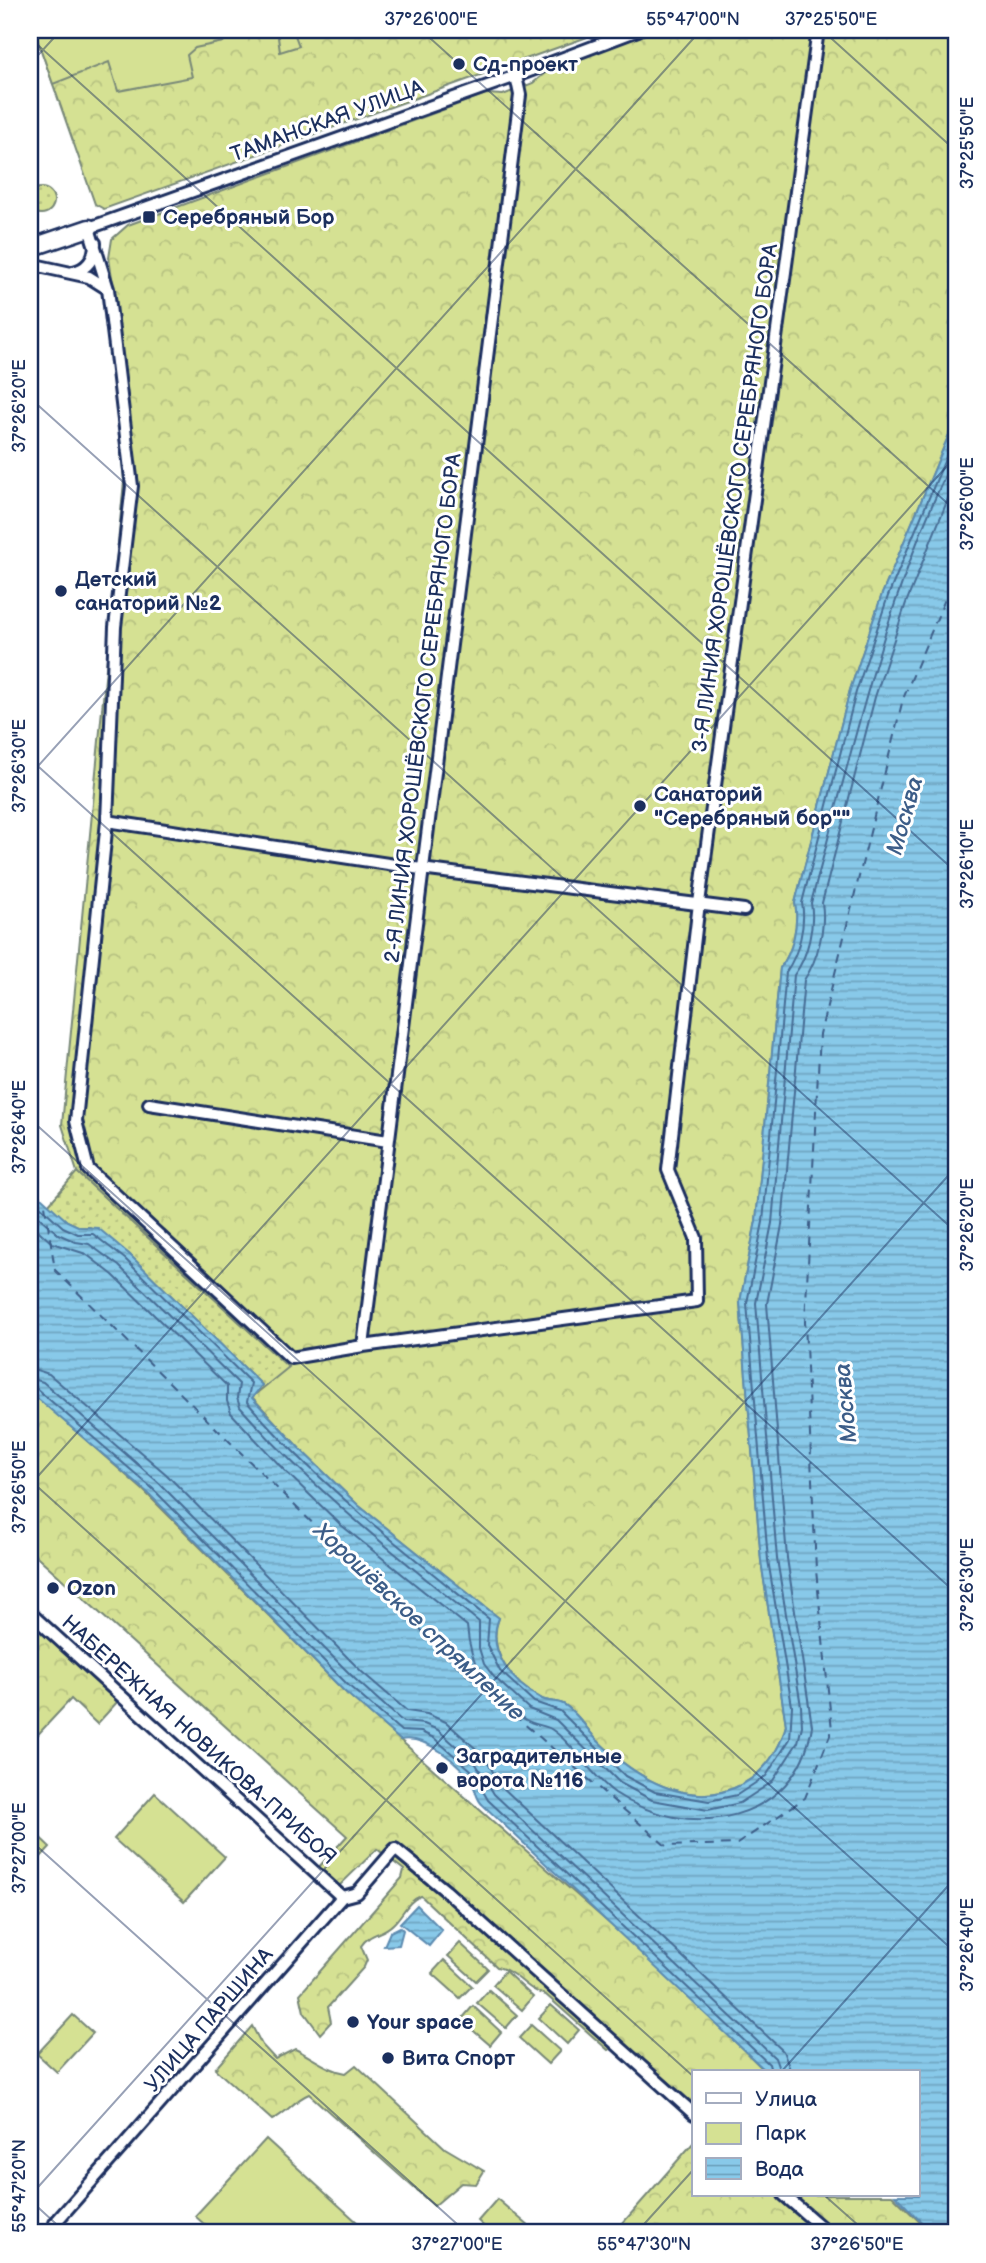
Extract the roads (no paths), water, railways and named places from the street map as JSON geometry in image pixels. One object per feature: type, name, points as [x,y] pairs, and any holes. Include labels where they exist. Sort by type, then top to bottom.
[{"type":"street","name":"ТАМАНСКАЯ УЛИЦА","points":[[30,248],[92,235],[638,30]]},
{"type":"street","name":"3-Я ЛИНИЯ ХОРОШЁВСКОГО СЕРЕБРЯНОГО БОРА","points":[[363,1346],[697,1301],[696,1238],[668,1170],[699,903],[818,30]]},
{"type":"street","name":"2-Я ЛИНИЯ ХОРОШЁВСКОГО СЕРЕБРЯНОГО БОРА","points":[[363,1346],[520,95],[516,76]]},
{"type":"street","points":[[71,272],[88,265],[93,259],[92,235]]},
{"type":"street","points":[[92,235],[108,289],[132,486],[116,627],[107,821],[76,1121],[88,1169],[291,1358],[363,1346]]},
{"type":"street","points":[[30,264],[89,277],[108,289]]},
{"type":"street","points":[[107,821],[421,869],[744,909]]},
{"type":"street","points":[[149,1104],[388,1141]]},
{"type":"street","name":"НАБЕРЕЖНАЯ НОВИКОВА-ПРИБОЯ","points":[[30,1613],[342,1897]]},
{"type":"street","name":"УЛИЦА ПАРШИНА","points":[[55,2223],[342,1897],[357,1893],[395,1849],[446,1891],[692,2112]]},
{"type":"street","points":[[785,2196],[828,2233]]},
{"type":"water","points":[[956,418],[956,2233],[932,2233],[896,2196],[920,2196],[920,2070],[765,2070],[483,1805],[460,1768],[431,1746],[410,1739],[400,1740],[344,1691],[148,1493],[30,1392],[30,1187],[67,1221],[80,1227],[98,1228],[129,1254],[262,1385],[252,1398],[302,1451],[358,1505],[499,1618],[496,1642],[499,1654],[504,1665],[521,1685],[542,1699],[567,1707],[611,1753],[627,1766],[664,1786],[683,1792],[723,1792],[743,1784],[758,1773],[776,1751],[786,1725],[761,1561],[740,1302],[756,1221],[780,968],[794,937],[795,903],[850,690],[882,594]]},
{"type":"water","points":[[417,1905],[442,1930],[429,1946],[400,1923]]},
{"type":"water","points":[[400,1927],[403,1930],[399,1945],[384,1946],[390,1932]]},
{"type":"place","name":"Сд-проект","points":[[459,64]]},
{"type":"place","name":"Серебряный Бор","points":[[149,217]]},
{"type":"place","name":"Детский санаторий №2","points":[[61,591]]},
{"type":"place","name":"Санаторий \"Серебряный бор\"\"","points":[[640,806]]},
{"type":"place","name":"Ozon","points":[[53,1588]]},
{"type":"place","name":"Заградительные ворота №116","points":[[442,1768]]},
{"type":"place","name":"Your space","points":[[353,2022]]},
{"type":"place","name":"Вита Спорт","points":[[388,2058]]},
{"type":"water label","name":"Москва","points":[[905,816]]},
{"type":"water label","name":"Москва","points":[[846,1403]]},
{"type":"water label","name":"Хорошёвское спрямление","points":[[419,1622]]}]
